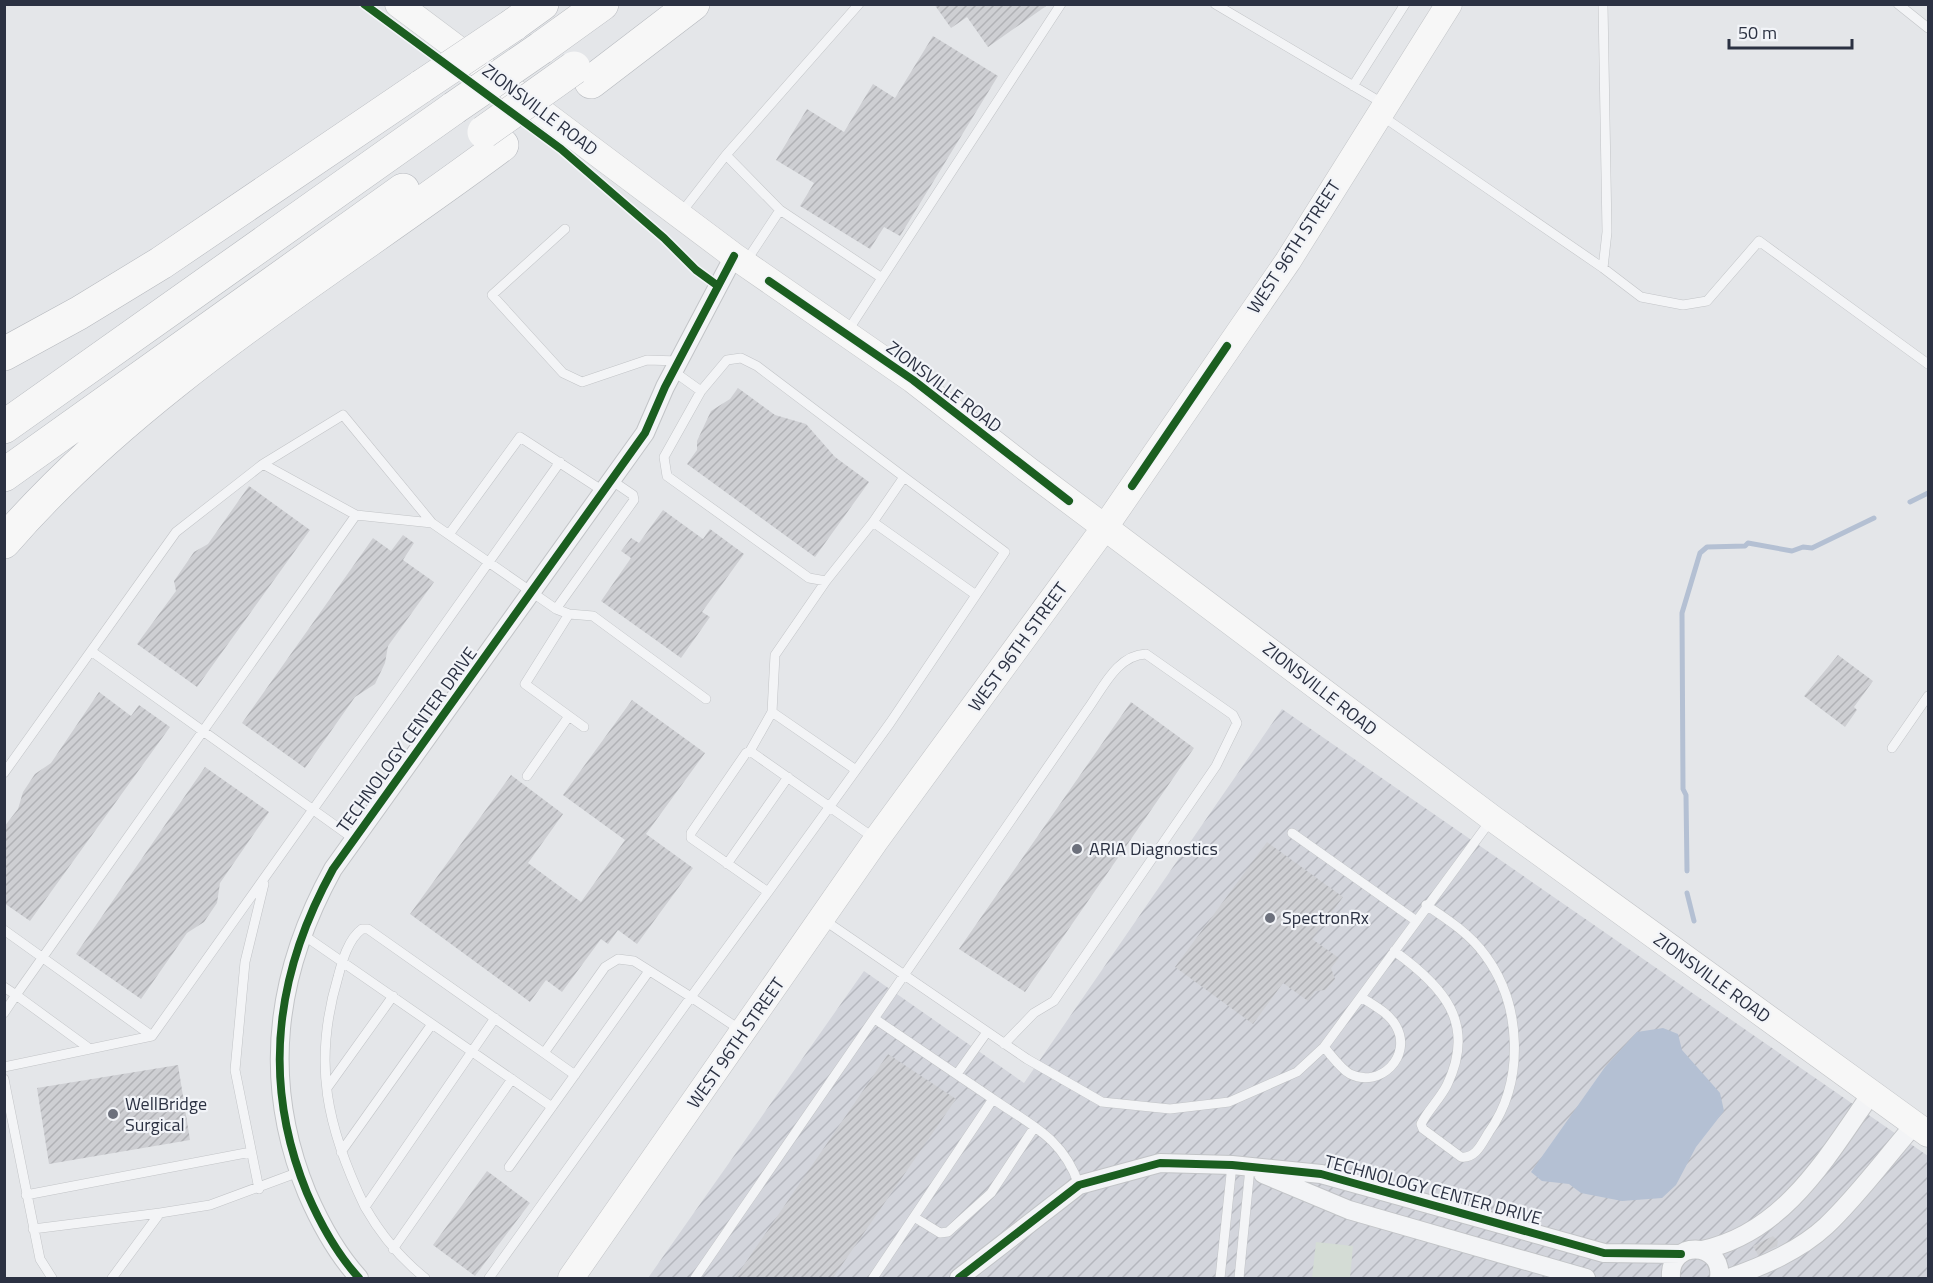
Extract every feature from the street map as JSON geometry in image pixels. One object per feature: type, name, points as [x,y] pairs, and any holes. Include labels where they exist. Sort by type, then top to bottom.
[{"type":"highway","points":[[4,354],[79,314],[160,263],[542,4]]},
{"type":"highway","points":[[4,427],[602,4]]},
{"type":"highway","points":[[582,75],[662,4]]},
{"type":"highway","points":[[4,475],[493,139],[582,75],[693,4]]},
{"type":"highway","points":[[4,542],[79,465],[201,363],[493,139]]},
{"type":"main road","name":"ZIONSVILLE ROAD","points":[[398,4],[739,260],[913,380],[1104,527],[1492,818],[1922,1129]]},
{"type":"main road","name":"WEST 96TH STREET","points":[[571,1278],[821,918],[1104,527],[1288,261],[1383,110],[1443,6]]},
{"type":"street","name":"TECHNOLOGY CENTER DRIVE","points":[[359,1278],[327,1234],[299,1172],[288,1136],[279,1066],[286,994],[301,933],[333,869],[645,433],[676,366],[739,260]]},
{"type":"street","points":[[1702,1250],[1746,1235],[1784,1208],[1817,1172],[1871,1094]]},
{"type":"street","points":[[1729,1278],[1765,1265],[1797,1247],[1826,1226],[1922,1129]]},
{"type":"street","name":"TECHNOLOGY CENTER DRIVE","points":[[959,1278],[1079,1185],[1160,1163],[1232,1165],[1321,1174],[1604,1253],[1681,1254],[1688,1250],[1702,1250]]},
{"type":"street","name":"TECHNOLOGY CENTER DRIVE","points":[[1250,1168],[1349,1210],[1586,1278]]},
{"type":"street","points":[[1702,1250],[1715,1259],[1719,1278]]},
{"type":"street","points":[[1671,1278],[1672,1265],[1681,1254]]},
{"type":"lane","points":[[679,215],[726,155],[859,4]]},
{"type":"lane","points":[[846,334],[1061,4]]},
{"type":"lane","points":[[1215,4],[1353,86],[1641,297],[1683,305],[1707,301],[1759,241],[1929,364]]},
{"type":"lane","points":[[1353,86],[1405,4]]},
{"type":"lane","points":[[1603,4],[1607,232],[1603,268]]},
{"type":"lane","points":[[1898,4],[1929,28]]},
{"type":"lane","points":[[726,155],[780,210],[882,278]]},
{"type":"lane","points":[[739,260],[780,210]]},
{"type":"lane","points":[[565,229],[492,295],[563,373],[582,382],[647,360],[676,366],[701,391]]},
{"type":"lane","points":[[489,1278],[855,770],[1005,552],[757,366],[741,358],[727,360],[701,391],[664,457],[667,476],[809,578],[826,581]]},
{"type":"lane","points":[[4,773],[176,532],[263,464],[343,415],[432,523],[450,533],[556,609],[569,614],[593,616],[706,699]]},
{"type":"lane","points":[[450,533],[517,439],[524,438],[560,462],[633,495],[633,500],[556,609]]},
{"type":"lane","points":[[4,1067],[152,1036],[560,462]]},
{"type":"lane","points":[[263,464],[356,515],[432,523]]},
{"type":"lane","points":[[768,892],[691,838],[691,833],[746,753],[750,751],[772,712],[775,655],[826,581],[873,522],[904,477]]},
{"type":"lane","points":[[4,1013],[201,731],[356,515]]},
{"type":"lane","points":[[873,522],[976,595]]},
{"type":"lane","points":[[569,614],[524,681],[526,686],[584,727]]},
{"type":"lane","points":[[91,651],[354,839]]},
{"type":"lane","points":[[695,1278],[1124,660],[1135,655],[1146,654],[1233,715],[1237,723],[1216,766],[1054,1001],[1034,1013],[1004,1044]]},
{"type":"lane","points":[[1892,748],[1929,696]]},
{"type":"lane","points":[[772,712],[855,770]]},
{"type":"lane","points":[[527,777],[569,716]]},
{"type":"lane","points":[[750,751],[876,840]]},
{"type":"lane","points":[[727,864],[788,777]]},
{"type":"lane","points":[[821,918],[1004,1044],[1102,1102],[1170,1109],[1229,1102],[1298,1072],[1324,1047],[1492,818]]},
{"type":"lane","points":[[1292,834],[1415,920]]},
{"type":"lane","points":[[259,1189],[235,1070],[245,962],[265,878]]},
{"type":"lane","points":[[1394,951],[1435,983],[1454,1016],[1459,1033],[1458,1052],[1453,1071],[1421,1124],[1423,1129],[1461,1157],[1468,1158],[1474,1154],[1495,1124],[1505,1104],[1514,1062],[1514,1026],[1504,989],[1484,954],[1459,929],[1426,905]]},
{"type":"lane","points":[[425,1278],[393,1249],[377,1228],[365,1207],[332,1126],[324,1072],[329,1012],[342,962],[356,933],[362,929],[368,929],[575,1075]]},
{"type":"lane","points":[[4,930],[152,1036]]},
{"type":"lane","points":[[301,933],[552,1107]]},
{"type":"lane","points":[[544,1053],[610,962],[626,958],[744,1032]]},
{"type":"lane","points":[[509,1167],[649,971]]},
{"type":"lane","points":[[4,987],[90,1049]]},
{"type":"lane","points":[[327,1088],[393,996]]},
{"type":"lane","points":[[1324,1047],[1348,1073],[1359,1077],[1382,1075],[1390,1068],[1401,1048],[1396,1026],[1389,1017],[1361,997]]},
{"type":"lane","points":[[365,1207],[495,1018]]},
{"type":"lane","points":[[875,1019],[993,1099],[1063,1151],[1079,1185]]},
{"type":"lane","points":[[341,1152],[432,1024]]},
{"type":"lane","points":[[957,1074],[987,1032]]},
{"type":"lane","points":[[4,1079],[40,1260],[52,1278]]},
{"type":"lane","points":[[393,1249],[512,1079]]},
{"type":"lane","points":[[873,1278],[993,1099]]},
{"type":"lane","points":[[914,1216],[940,1233],[948,1232],[991,1193],[1034,1128]]},
{"type":"lane","points":[[26,1195],[251,1152]]},
{"type":"lane","points":[[1220,1278],[1232,1165]]},
{"type":"lane","points":[[1239,1278],[1250,1168]]},
{"type":"lane","points":[[33,1230],[210,1205],[259,1189],[299,1172]]},
{"type":"lane","points":[[112,1278],[160,1213]]},
{"type":"shaded area","points":[[1282,709],[1928,1156],[1928,1278],[648,1278],[864,971],[1024,1083]]},
{"type":"shaded area","points":[[1316,1242],[1353,1246],[1350,1278],[1312,1278]]},
{"type":"water","points":[[1663,1028],[1678,1034],[1682,1050],[1720,1093],[1724,1111],[1696,1147],[1676,1185],[1662,1198],[1622,1201],[1581,1193],[1569,1184],[1542,1181],[1531,1172],[1605,1067],[1637,1032]]},
{"type":"building","points":[[934,4],[1049,4],[988,47],[967,17],[951,28]]},
{"type":"building","points":[[933,36],[998,76],[900,236],[884,227],[870,249],[800,206],[814,183],[776,160],[807,109],[844,132],[873,84],[895,98]]},
{"type":"building","points":[[738,388],[775,415],[806,424],[835,457],[869,482],[815,557],[687,464],[697,450],[697,441],[711,411],[730,399]]},
{"type":"building","points":[[249,486],[310,530],[197,687],[137,644],[176,591],[174,581],[194,552],[208,544]]},
{"type":"building","points":[[663,510],[703,539],[710,529],[744,554],[702,612],[710,617],[681,658],[601,601],[631,558],[621,551],[631,538],[639,543]]},
{"type":"building","points":[[403,535],[414,543],[403,560],[434,582],[388,646],[385,663],[375,684],[355,697],[305,768],[242,723],[373,538],[391,551]]},
{"type":"building","points":[[1838,655],[1873,681],[1854,707],[1857,710],[1845,727],[1804,696]]},
{"type":"building","points":[[99,692],[131,716],[139,705],[170,727],[30,921],[4,903],[4,827],[18,809],[23,792],[35,774],[51,763]]},
{"type":"building","points":[[632,700],[705,753],[646,834],[693,868],[637,944],[618,930],[608,944],[601,939],[562,992],[546,980],[530,1002],[410,914],[511,775],[563,814],[528,863],[581,902],[625,840],[563,795]]},
{"type":"building","name":"ARIA Diagnostics","points":[[1131,702],[1194,748],[1025,992],[959,949]]},
{"type":"building","points":[[205,767],[269,812],[220,883],[217,903],[204,922],[187,933],[141,999],[76,954]]},
{"type":"building","name":"SpectronRx","points":[[1267,842],[1343,897],[1312,939],[1339,958],[1331,968],[1335,979],[1325,990],[1315,991],[1308,1001],[1283,983],[1253,1024],[1175,967]]},
{"type":"building","points":[[888,1054],[956,1099],[833,1278],[735,1278]]},
{"type":"building","name":"WellBridge Surgical","points":[[178,1065],[190,1140],[49,1164],[37,1088]]},
{"type":"building","points":[[487,1171],[530,1203],[475,1276],[433,1245]]},
{"type":"building","points":[[1773,1236],[1778,1241],[1777,1246],[1758,1255],[1753,1246]]},
{"type":"waterway","points":[[1910,502],[1928,493]]},
{"type":"waterway","points":[[1687,871],[1686,795],[1683,789],[1682,613],[1700,553],[1707,547],[1745,546],[1748,543],[1792,551],[1803,547],[1812,548],[1874,518]]},
{"type":"waterway","points":[[1687,893],[1694,921]]},
{"type":"cycle path","points":[[364,4],[561,149],[664,238],[696,270],[718,286]]},
{"type":"cycle path","points":[[359,1278],[323,1227],[307,1193],[293,1151],[284,1110],[280,1069],[281,1028],[287,988],[298,948],[313,908],[333,869],[645,433],[665,387],[734,256]]},
{"type":"cycle path","points":[[769,281],[913,380],[1069,501]]},
{"type":"cycle path","points":[[1132,486],[1227,346]]},
{"type":"cycle path","points":[[959,1278],[1079,1185],[1160,1163],[1232,1165],[1321,1174],[1604,1253],[1681,1254]]},
{"type":"place","name":"ARIA Diagnostics","points":[[1077,849]]},
{"type":"place","name":"SpectronRx","points":[[1270,918]]},
{"type":"place","name":"WellBridge Surgical","points":[[113,1114]]}]
